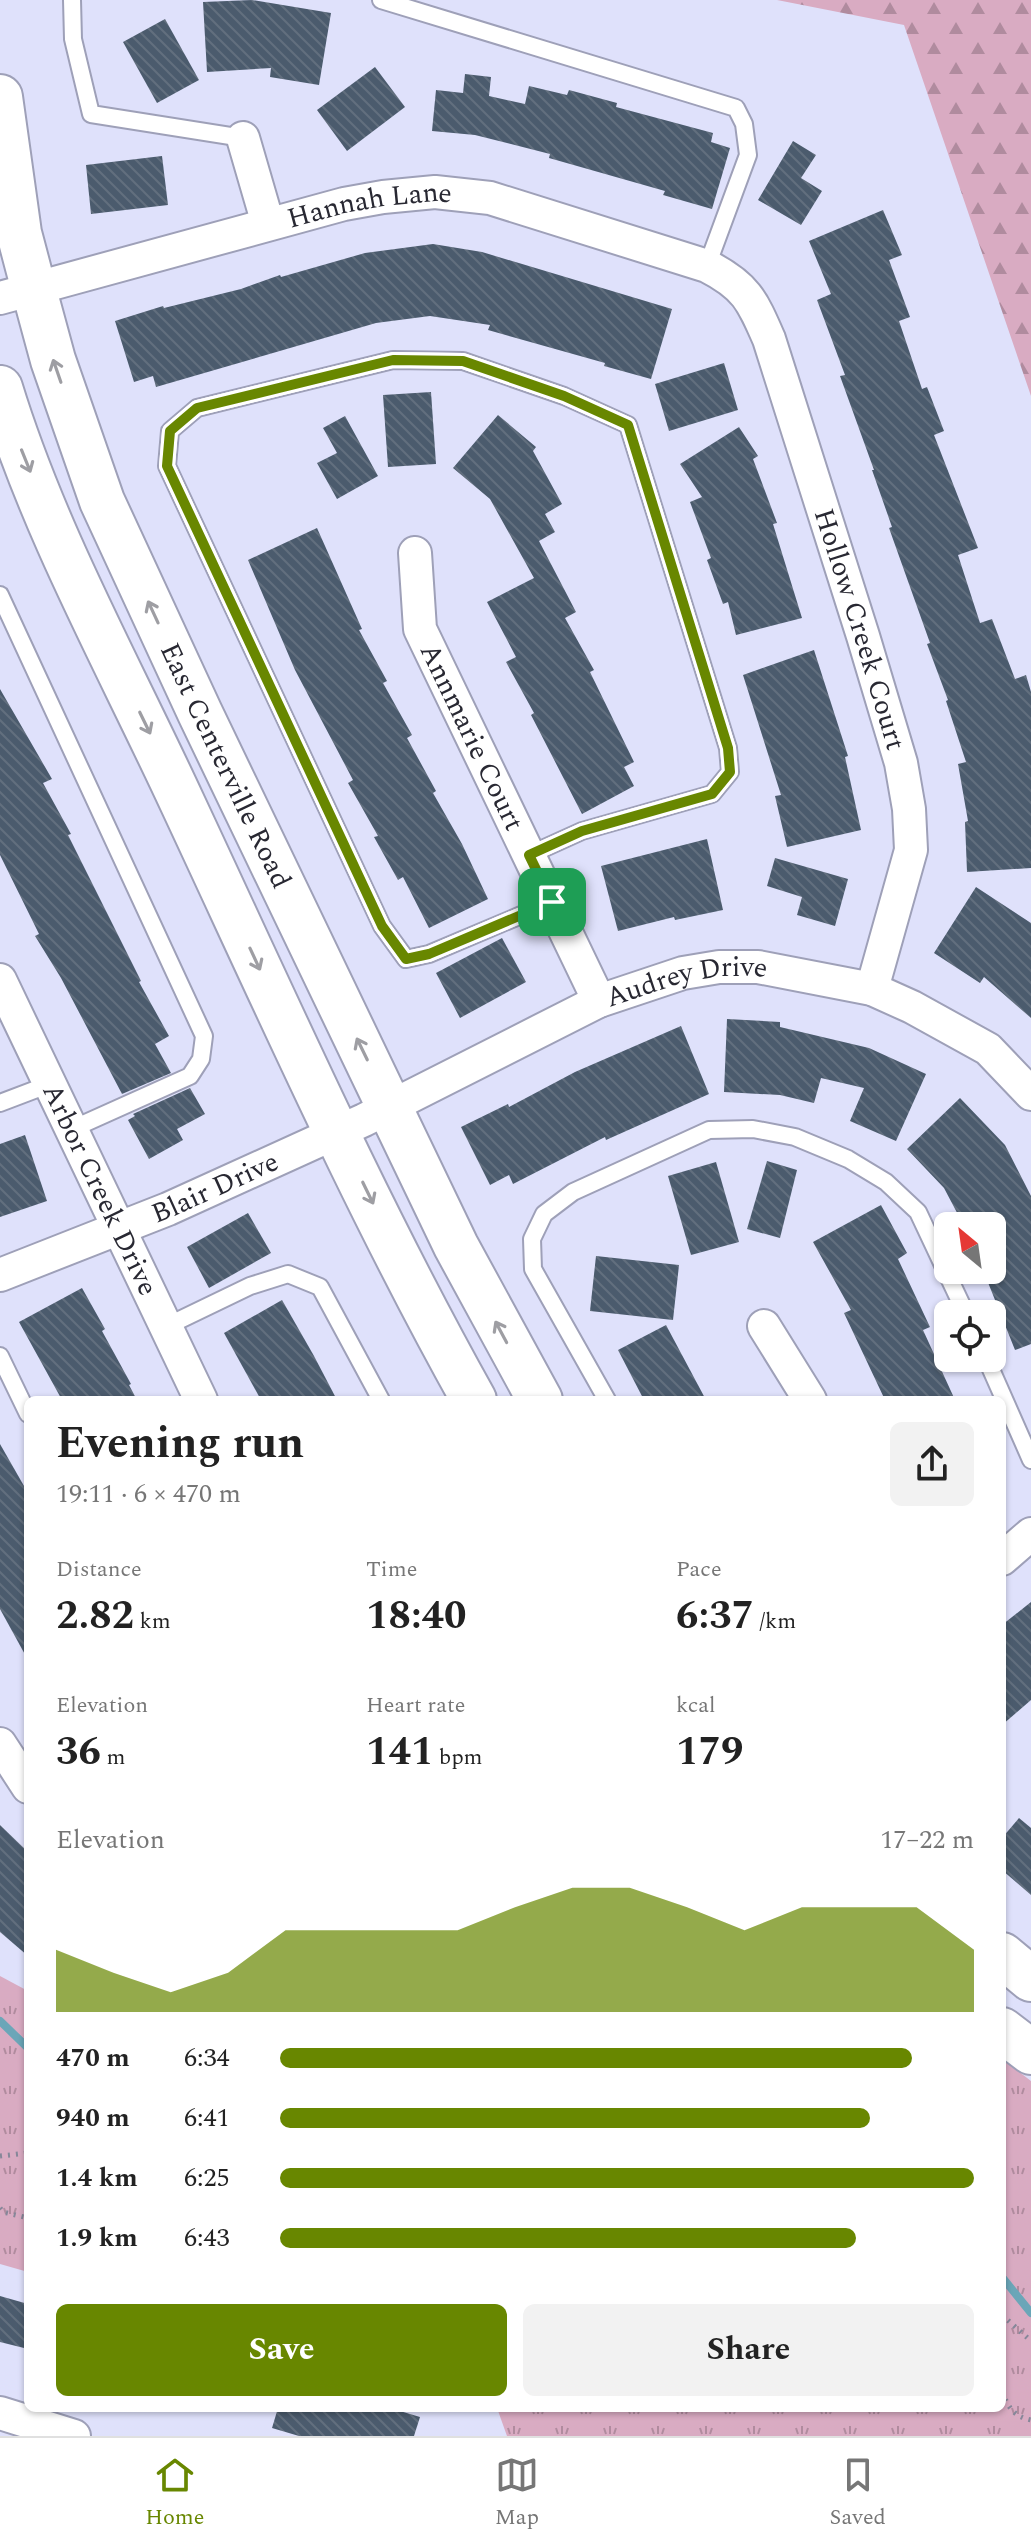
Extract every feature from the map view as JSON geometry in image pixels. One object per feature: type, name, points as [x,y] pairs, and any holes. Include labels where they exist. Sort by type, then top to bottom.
[{"type":"main road","name":"East Centerville Road","points":[[0,97],[19,233],[17,294],[53,360],[102,501],[200,713],[456,1246],[538,1396]]},
{"type":"main road","name":"East Centerville Road","points":[[0,388],[28,466],[84,597],[338,1132],[472,1396]]},
{"type":"main road","points":[[1006,1958],[1031,1979]]},
{"type":"main road","points":[[1006,2033],[1031,2052]]},
{"type":"street","points":[[243,138],[268,224]]},
{"type":"street","name":"Hannah Lane","points":[[17,294],[370,199],[435,192],[490,198],[721,273]]},
{"type":"street","name":"Hollow Creek Court","points":[[721,273],[756,309],[769,339],[901,763],[907,793],[911,850],[872,989]]},
{"type":"street","name":"Annmarie Court","points":[[415,553],[420,629],[599,1001]]},
{"type":"street","name":"Audrey Drive","points":[[338,1132],[599,1001],[654,981],[719,967],[758,967],[872,989],[988,1049],[1031,1094]]},
{"type":"street","name":"Arbor Creek Drive","points":[[0,980],[199,1396]]},
{"type":"street","name":"Blair Drive","points":[[0,1275],[121,1229],[338,1132]]},
{"type":"street","points":[[764,1326],[808,1396]]},
{"type":"street","points":[[1006,1556],[1031,1534]]},
{"type":"street","points":[[0,1744],[24,1781]]},
{"type":"street","points":[[0,2413],[74,2436]]},
{"type":"lane","points":[[72,0],[73,39],[91,114],[243,138]]},
{"type":"lane","points":[[381,0],[736,108],[744,124],[748,155],[721,273]]},
{"type":"lane","points":[[529,855],[582,831],[712,794],[730,772],[728,748],[628,425],[564,396],[463,361],[393,360],[197,408],[170,431],[167,466],[382,926],[406,959],[429,954],[552,902]]},
{"type":"lane","points":[[0,595],[204,1036],[201,1059],[190,1076],[72,1129]]},
{"type":"lane","points":[[0,1103],[50,1084]]},
{"type":"lane","points":[[605,1396],[533,1269],[532,1239],[544,1214],[573,1192],[709,1130],[753,1129],[795,1137],[848,1159],[886,1182],[918,1212],[959,1300]]},
{"type":"lane","points":[[165,1327],[250,1286],[288,1274],[320,1287],[379,1396]]},
{"type":"lane","points":[[0,1356],[24,1406]]},
{"type":"lane","points":[[992,1372],[1003,1396]]},
{"type":"lane","points":[[1006,1403],[1031,1460]]},
{"type":"path","points":[[0,2156],[24,2153]]},
{"type":"path","points":[[0,2208],[3,2212],[24,2217]]},
{"type":"path","points":[[1006,2319],[1031,2341]]},
{"type":"path","points":[[1006,2400],[1018,2417],[1031,2420]]},
{"type":"green space","points":[[777,0],[1031,0],[1031,396],[904,25]]},
{"type":"green space","points":[[0,1976],[24,1989],[24,2271],[0,2264]]},
{"type":"green space","points":[[1006,2062],[1031,2081],[1031,2436],[507,2436],[498,2412],[1006,2412]]},
{"type":"building","points":[[252,0],[331,13],[319,85],[270,77],[271,68],[207,72],[203,2]]},
{"type":"building","points":[[165,19],[199,80],[157,103],[123,42]]},
{"type":"building","points":[[375,67],[405,107],[347,151],[317,110]]},
{"type":"building","points":[[465,74],[491,77],[489,96],[525,104],[529,86],[567,95],[569,90],[617,103],[616,107],[713,133],[711,142],[730,148],[712,209],[663,195],[665,191],[549,158],[550,154],[475,135],[432,131],[436,90],[463,93]]},
{"type":"building","points":[[793,141],[816,155],[801,178],[822,191],[801,225],[758,200]]},
{"type":"building","points":[[162,156],[168,205],[91,214],[86,165]]},
{"type":"building","points":[[883,210],[902,255],[889,260],[910,317],[899,321],[922,389],[927,387],[944,431],[934,435],[978,548],[958,555],[980,623],[992,619],[1015,679],[1026,675],[1031,692],[1031,868],[967,872],[965,822],[968,821],[958,764],[966,762],[927,644],[930,643],[889,528],[892,527],[874,470],[840,376],[845,375],[817,300],[831,294],[809,241]]},
{"type":"building","points":[[433,244],[482,252],[672,309],[651,379],[488,330],[490,325],[430,316],[376,323],[156,387],[153,376],[134,382],[115,321],[365,253]]},
{"type":"building","points":[[724,363],[738,410],[669,431],[655,384]]},
{"type":"building","points":[[431,392],[436,464],[388,467],[383,395]]},
{"type":"building","points":[[498,415],[536,447],[533,451],[562,504],[545,514],[555,532],[539,541],[576,612],[565,618],[594,670],[590,672],[634,762],[624,767],[634,786],[582,814],[506,662],[516,657],[487,602],[534,578],[490,499],[453,468]]},
{"type":"building","points":[[345,416],[378,476],[337,499],[317,463],[337,453],[323,428]]},
{"type":"building","points":[[739,427],[758,456],[753,459],[777,523],[773,524],[802,618],[736,635],[728,602],[723,604],[707,560],[711,558],[690,502],[702,497],[680,464]]},
{"type":"building","points":[[317,528],[362,629],[359,630],[387,681],[383,683],[412,735],[407,738],[488,899],[429,928],[403,877],[398,880],[374,837],[378,836],[348,783],[353,780],[295,670],[248,560]]},
{"type":"building","points":[[814,650],[848,756],[845,757],[861,830],[787,847],[775,796],[781,795],[743,675]]},
{"type":"building","points":[[0,689],[52,779],[43,783],[71,834],[68,835],[139,982],[169,1036],[155,1044],[171,1073],[122,1094],[61,978],[35,936],[39,934],[0,855]]},
{"type":"building","points":[[707,839],[723,910],[675,920],[674,917],[618,931],[601,866]]},
{"type":"building","points":[[775,858],[848,879],[835,926],[797,915],[802,897],[767,886]]},
{"type":"building","points":[[976,887],[1031,923],[1031,1018],[984,977],[980,983],[934,953]]},
{"type":"building","points":[[502,938],[526,982],[460,1018],[436,973]]},
{"type":"building","points":[[727,1019],[780,1022],[780,1027],[869,1048],[926,1074],[896,1141],[850,1121],[864,1088],[821,1078],[814,1103],[780,1095],[724,1092]]},
{"type":"building","points":[[681,1026],[709,1094],[606,1140],[605,1137],[513,1184],[509,1175],[490,1185],[461,1127],[508,1104],[509,1107],[575,1072]]},
{"type":"building","points":[[190,1088],[205,1114],[177,1129],[183,1140],[149,1159],[128,1120],[135,1116],[133,1114]]},
{"type":"building","points":[[960,1098],[1005,1145],[1031,1196],[1031,1344],[1015,1350],[1006,1328],[1006,1300],[995,1300],[989,1284],[1006,1284],[1006,1212],[957,1212],[944,1188],[907,1149]]},
{"type":"building","points":[[25,1135],[47,1201],[0,1217],[0,1144]]},
{"type":"building","points":[[767,1161],[797,1170],[780,1238],[747,1229]]},
{"type":"building","points":[[716,1162],[739,1242],[691,1255],[668,1176]]},
{"type":"building","points":[[881,1205],[907,1253],[898,1259],[930,1327],[923,1330],[934,1354],[934,1372],[942,1372],[953,1396],[883,1396],[844,1313],[851,1310],[813,1242]]},
{"type":"building","points":[[248,1213],[271,1253],[209,1288],[187,1247]]},
{"type":"building","points":[[596,1256],[679,1265],[673,1320],[590,1311]]},
{"type":"building","points":[[82,1288],[105,1329],[102,1331],[135,1396],[60,1396],[19,1322]]},
{"type":"building","points":[[282,1300],[335,1396],[259,1396],[224,1333]]},
{"type":"building","points":[[666,1325],[704,1396],[642,1396],[618,1350]]},
{"type":"building","points":[[0,1444],[24,1486],[24,1653],[0,1609]]},
{"type":"building","points":[[1031,1602],[1031,1700],[1006,1722],[1006,1622]]},
{"type":"building","points":[[1019,1818],[1031,1828],[1031,1895],[1006,1873],[1006,1833]]},
{"type":"building","points":[[0,1825],[24,1848],[24,1953],[0,1932]]},
{"type":"building","points":[[0,2296],[24,2303],[24,2348],[0,2342]]},
{"type":"building","points":[[277,2412],[403,2412],[420,2417],[414,2436],[299,2436],[272,2428]]},
{"type":"waterway","points":[[0,2021],[24,2044]]},
{"type":"waterway","points":[[1006,2282],[1031,2313]]},
{"type":"route","points":[[393,360],[463,361],[564,396],[628,425],[728,748],[730,772],[712,794],[582,831],[529,855],[552,902],[429,954],[406,959],[382,926],[167,466],[170,431],[197,408],[393,360]]}]
